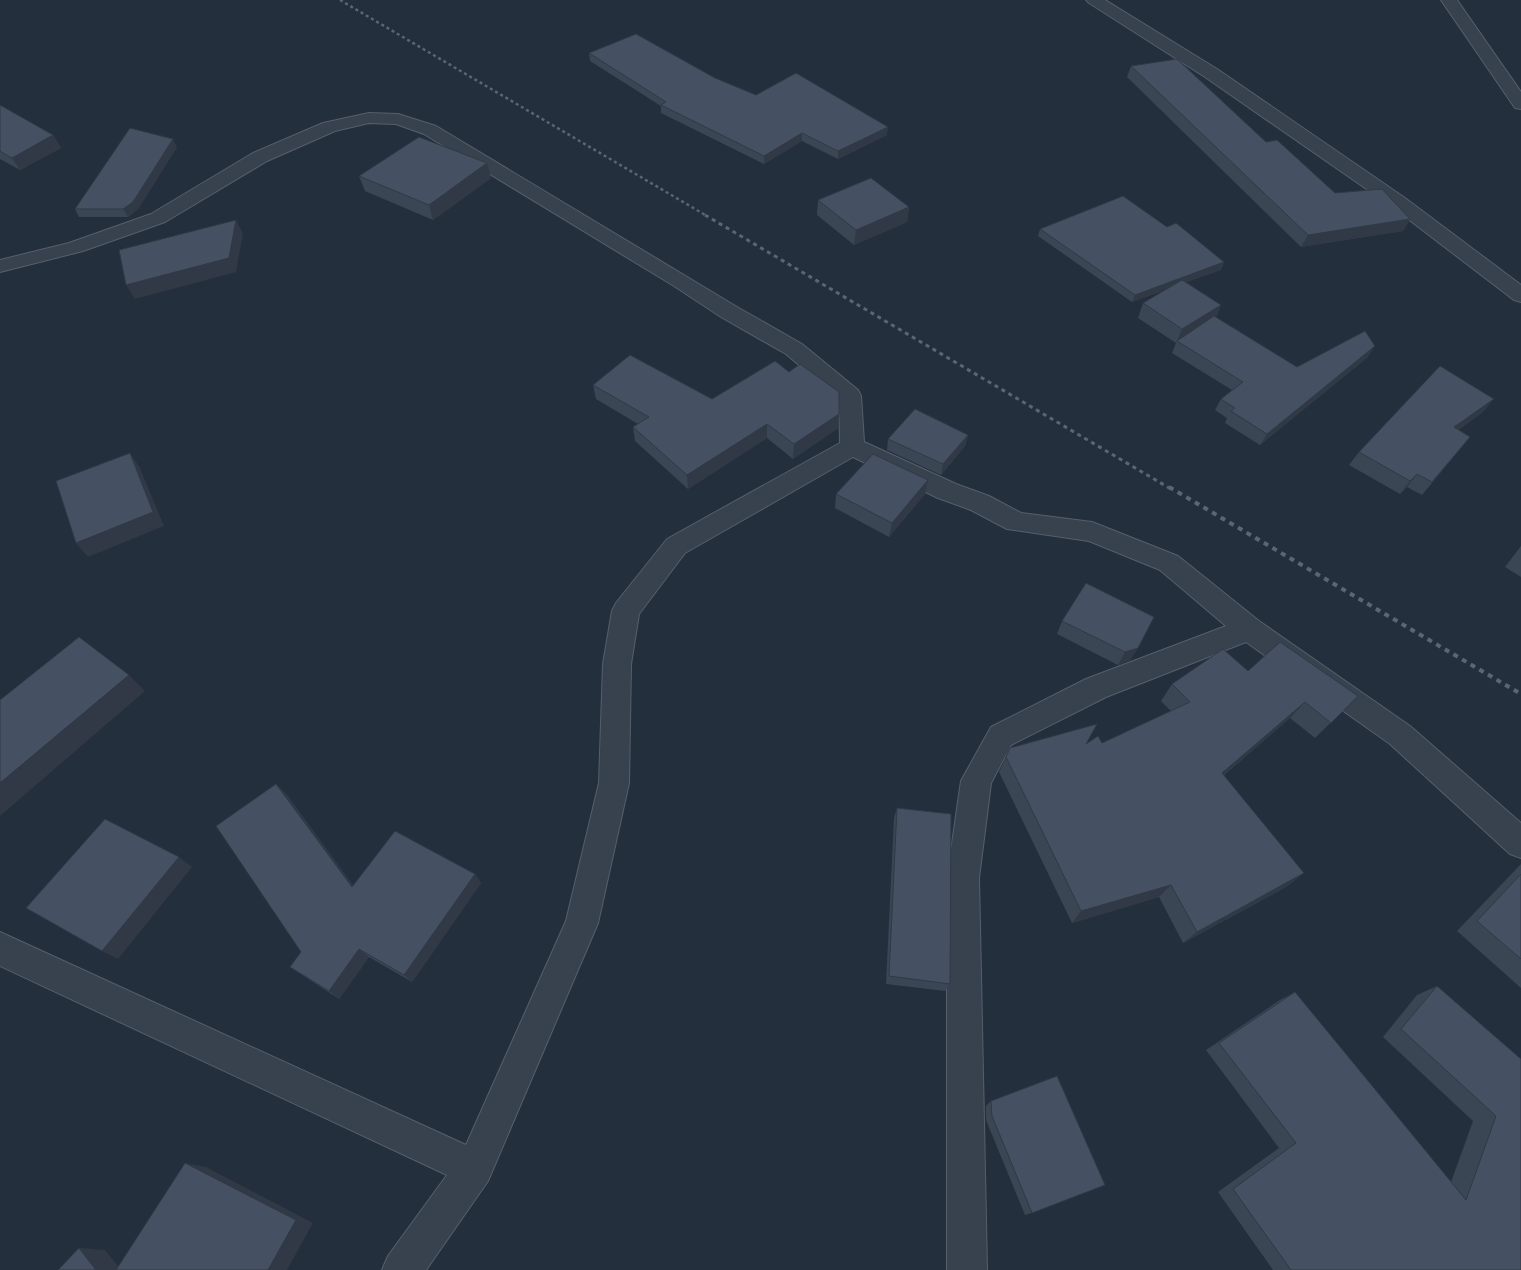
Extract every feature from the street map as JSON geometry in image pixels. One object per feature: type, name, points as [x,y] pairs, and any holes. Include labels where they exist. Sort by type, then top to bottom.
[{"type":"street","points":[[1094,0],[1219,78],[1398,202],[1521,295]]},
{"type":"street","points":[[1449,0],[1521,104]]},
{"type":"street","points":[[0,266],[76,247],[158,218],[260,157],[329,127],[369,118],[398,119],[430,130],[681,281],[729,312],[794,349],[850,396],[852,447]]},
{"type":"street","points":[[852,447],[946,491],[980,503],[1016,522],[1092,532],[1169,563],[1248,629],[1400,735],[1521,842]]},
{"type":"street","points":[[402,1270],[475,1168],[582,924],[614,783],[617,664],[626,611],[676,546],[852,447]]},
{"type":"street","points":[[966,1270],[963,878],[976,781],[1001,736],[1096,688],[1248,629]]},
{"type":"street","points":[[0,948],[475,1168]]},
{"type":"building","points":[[636,34],[715,78],[756,95],[796,73],[888,127],[838,151],[802,133],[764,156],[661,105],[666,102],[589,53]]},
{"type":"building","points":[[1177,59],[1266,142],[1277,140],[1335,193],[1382,189],[1410,219],[1308,235],[1131,66]]},
{"type":"building","points":[[0,105],[53,135],[12,158],[0,151]]},
{"type":"building","points":[[130,128],[173,139],[133,202],[123,209],[75,209]]},
{"type":"building","points":[[419,137],[487,163],[429,205],[359,176]]},
{"type":"building","points":[[871,178],[909,207],[856,230],[818,200]]},
{"type":"building","points":[[1123,196],[1167,227],[1176,223],[1224,262],[1135,295],[1040,229]]},
{"type":"building","points":[[236,220],[229,258],[126,285],[119,250]]},
{"type":"building","points":[[1182,280],[1221,305],[1182,329],[1143,303]]},
{"type":"building","points":[[1214,316],[1297,367],[1365,331],[1375,346],[1267,434],[1231,411],[1235,408],[1221,399],[1243,382],[1177,341]]},
{"type":"building","points":[[630,355],[712,399],[775,361],[789,372],[800,364],[839,392],[839,414],[794,444],[767,424],[687,475],[633,427],[649,417],[593,385]]},
{"type":"building","points":[[1440,366],[1494,399],[1454,427],[1470,437],[1432,482],[1417,474],[1410,481],[1359,452]]},
{"type":"building","points":[[915,409],[968,435],[943,464],[888,439]]},
{"type":"building","points":[[130,453],[153,512],[76,543],[56,481]]},
{"type":"building","points":[[873,454],[928,480],[892,523],[836,494]]},
{"type":"building","points":[[1086,583],[1154,617],[1138,648],[1125,652],[1062,621]]},
{"type":"building","points":[[79,637],[129,675],[0,783],[0,700]]},
{"type":"building","points":[[1280,642],[1358,696],[1331,723],[1305,702],[1222,773],[1304,873],[1197,932],[1171,885],[1081,911],[1006,757],[1010,748],[1097,724],[1086,744],[1098,736],[1102,743],[1190,702],[1172,684],[1223,649],[1248,671]]},
{"type":"building","points":[[276,784],[352,887],[395,831],[475,874],[404,975],[359,949],[329,991],[290,967],[301,952],[216,826]]},
{"type":"building","points":[[897,808],[951,814],[950,984],[889,976]]},
{"type":"building","points":[[105,819],[179,857],[102,951],[26,908]]},
{"type":"building","points":[[1521,874],[1521,959],[1477,921]]},
{"type":"building","points":[[1437,986],[1521,1059],[1521,1270],[1291,1270],[1233,1189],[1296,1143],[1219,1043],[1295,992],[1466,1200],[1496,1116],[1401,1029]]},
{"type":"building","points":[[1057,1076],[1105,1185],[1032,1213],[992,1116],[991,1101]]},
{"type":"building","points":[[185,1163],[296,1220],[268,1270],[116,1270]]},
{"type":"building","points":[[79,1248],[96,1270],[58,1270]]},
{"type":"railway","points":[[340,0],[707,216]]},
{"type":"railway","points":[[705,215],[1171,489]]},
{"type":"railway","points":[[1169,487],[1521,694]]}]
